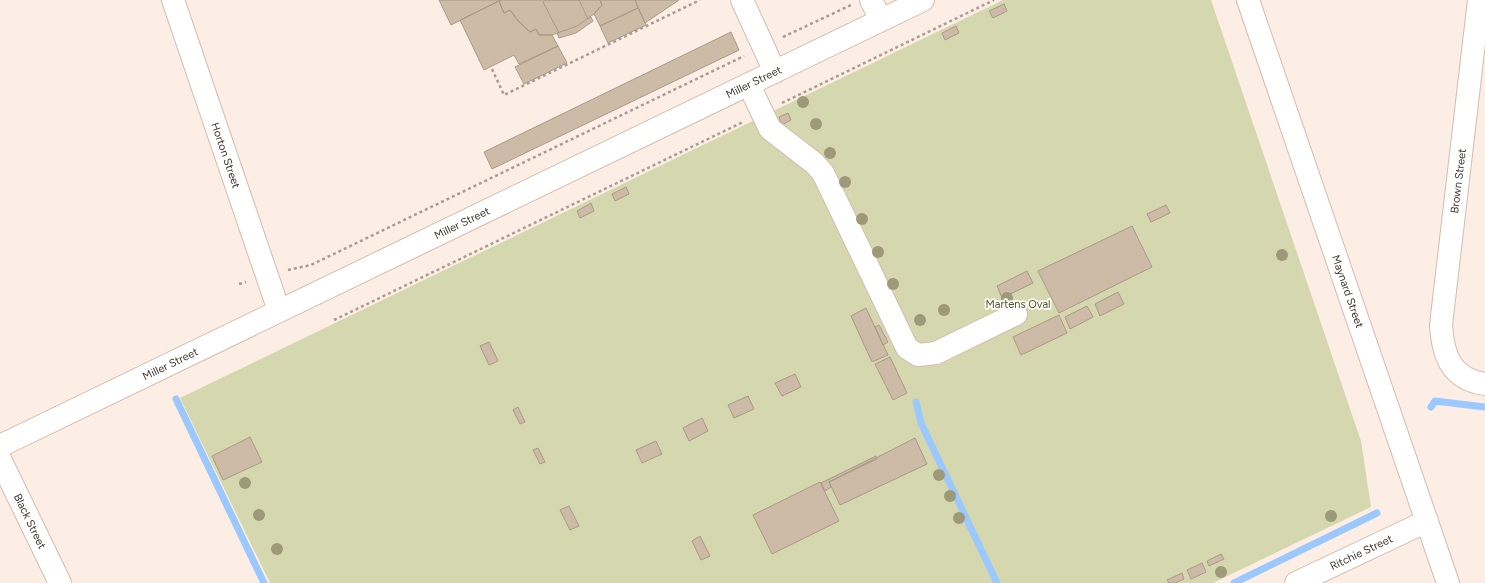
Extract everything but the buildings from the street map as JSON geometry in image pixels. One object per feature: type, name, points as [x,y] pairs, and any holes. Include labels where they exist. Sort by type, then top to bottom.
[{"type":"street","name":"Horton Street","points":[[173,0],[279,311]]},
{"type":"street","points":[[742,0],[776,72]]},
{"type":"street","name":"Miller Street","points":[[0,446],[923,0]]},
{"type":"street","name":"Maynard Street","points":[[1248,0],[1448,583]]},
{"type":"street","name":"Brown Street","points":[[1479,0],[1441,325],[1444,350],[1449,362],[1456,372],[1466,379],[1485,384]]},
{"type":"street","points":[[862,2],[881,20]]},
{"type":"street","points":[[749,85],[770,129],[814,163],[823,173],[904,343],[913,353],[923,356],[936,354],[1016,314]]},
{"type":"street","name":"Black Street","points":[[0,459],[60,583]]},
{"type":"street","name":"Ritchie Street","points":[[1296,583],[1427,521]]},
{"type":"path","points":[[492,69],[504,95],[700,0]]},
{"type":"path","points":[[334,320],[994,0]]},
{"type":"path","points":[[239,284],[311,265],[764,46],[862,2]]},
{"type":"green space","name":"Martens Oval","points":[[1003,0],[1211,0],[1361,441],[1371,507],[1213,583],[270,583],[180,398]]},
{"type":"waterway","points":[[176,399],[264,583]]},
{"type":"waterway","points":[[1431,407],[1435,401],[1485,407]]},
{"type":"waterway","points":[[916,402],[921,423],[997,583]]},
{"type":"waterway","points":[[1234,583],[1377,513]]}]
